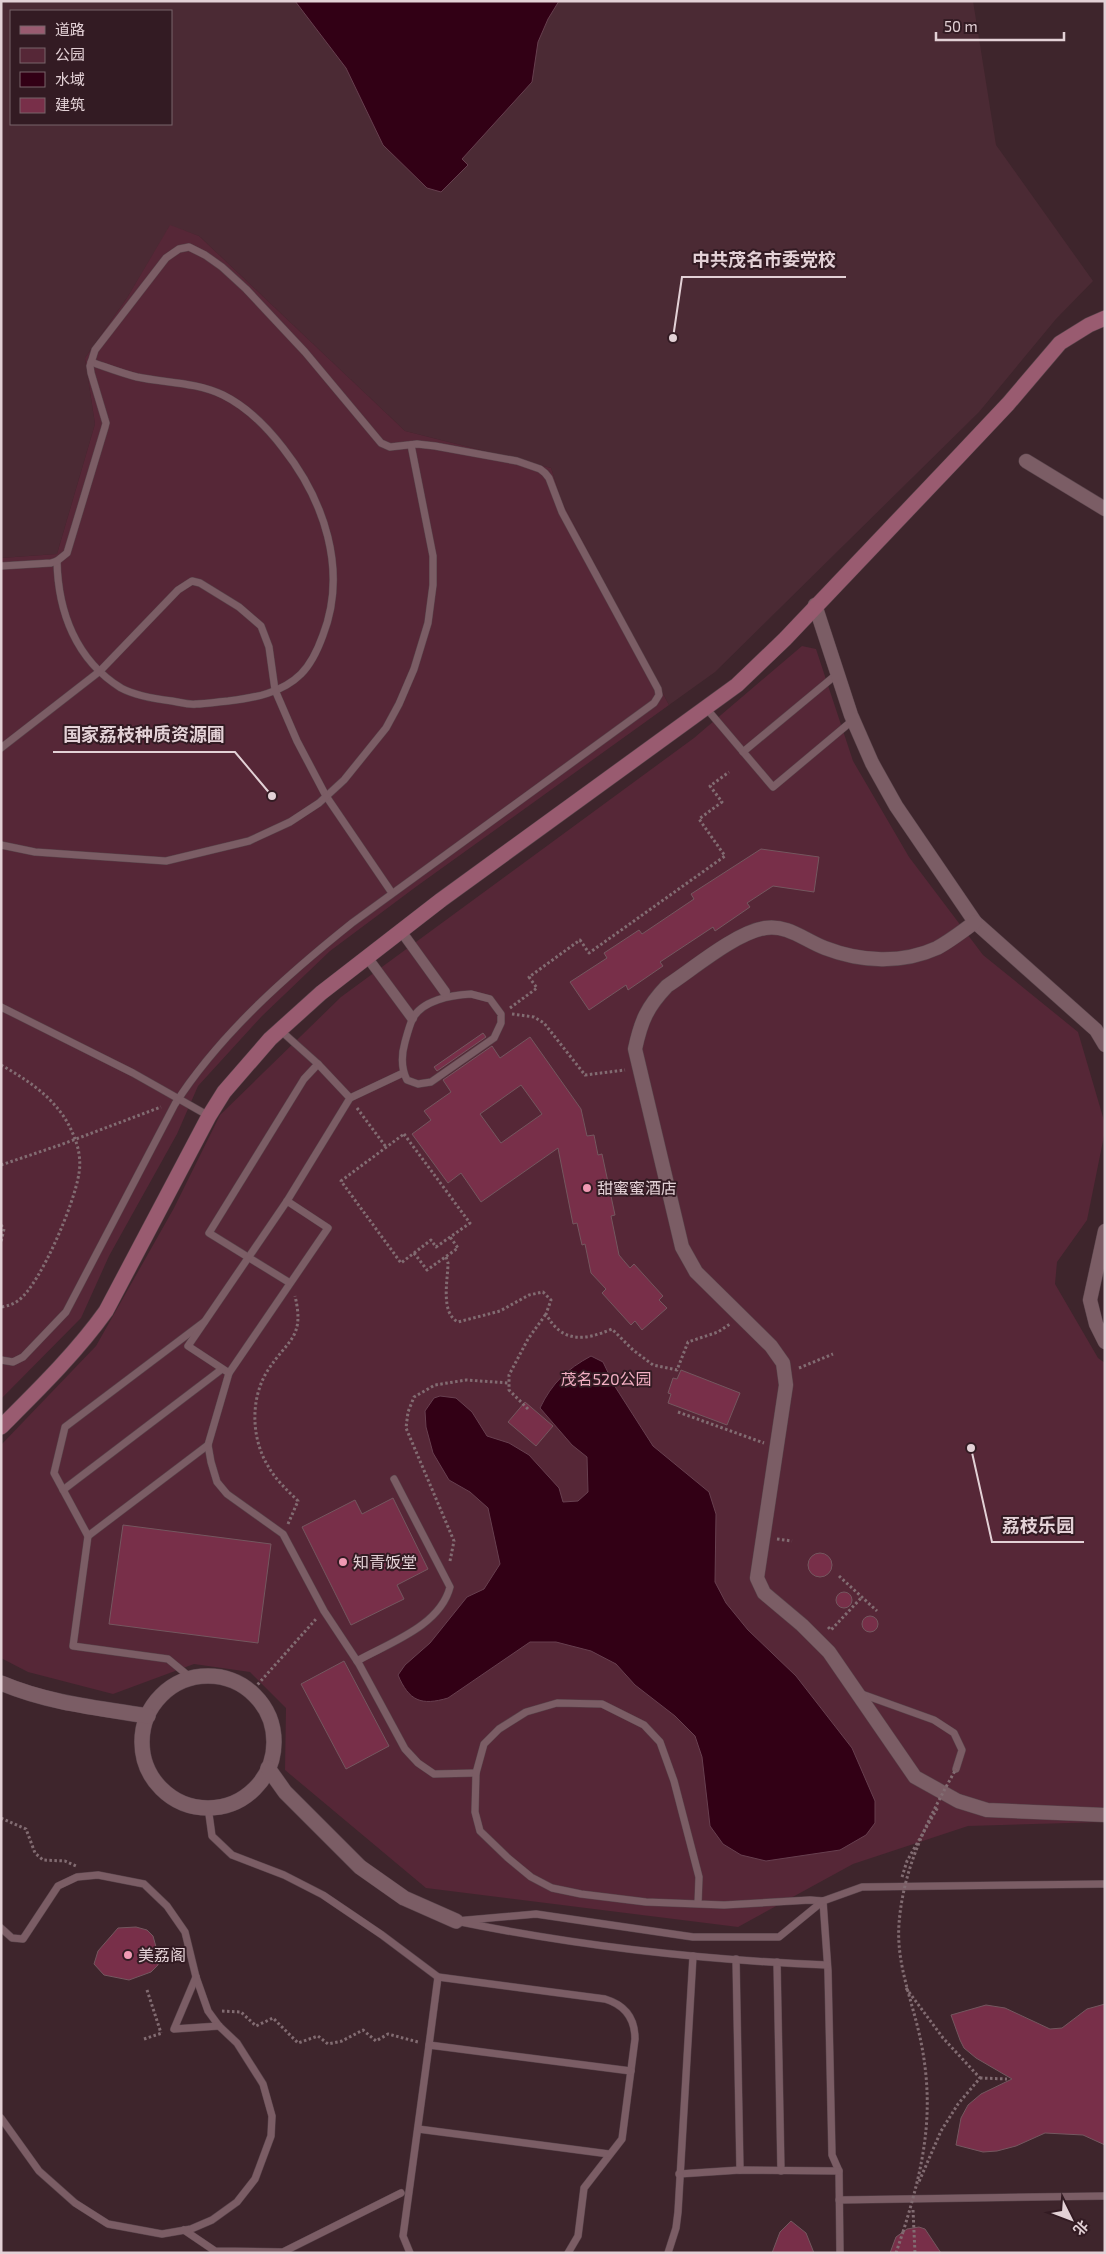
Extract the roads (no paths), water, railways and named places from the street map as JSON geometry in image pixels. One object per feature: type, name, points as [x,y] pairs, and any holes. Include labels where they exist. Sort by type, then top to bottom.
[{"type":"main road","points":[[1,1427],[49,1378],[93,1329],[106,1311],[165,1196],[209,1116],[224,1092],[280,1030],[321,993],[367,957],[593,788],[706,708],[749,674],[1008,404],[1060,343],[1089,325],[1105,318]]},
{"type":"street","points":[[1026,461],[1105,509]]},
{"type":"street","points":[[814,605],[853,720],[872,763],[896,806],[975,922],[1100,1032],[1105,1045]]},
{"type":"street","points":[[975,922],[937,948],[899,959],[870,960],[825,948],[791,931],[766,928],[744,934],[667,986],[656,998],[640,1024],[635,1049],[682,1247],[696,1272],[771,1346],[783,1363],[786,1385],[757,1578],[764,1593],[802,1625],[829,1652],[914,1777],[958,1801],[987,1810],[1105,1816]]},
{"type":"street","points":[[401,932],[445,992]]},
{"type":"street","points":[[367,957],[412,1018]]},
{"type":"street","points":[[1105,1231],[1090,1300],[1096,1324],[1105,1342]]},
{"type":"street","points":[[210,1676],[228,1679],[251,1692],[268,1714],[273,1732],[273,1750],[268,1768],[257,1785],[242,1798],[230,1804],[208,1807],[190,1805],[176,1800],[155,1782],[144,1757],[142,1743],[152,1707],[165,1692],[192,1678],[210,1676]]},
{"type":"street","points":[[1,1683],[24,1692],[63,1703],[148,1716]]},
{"type":"street","points":[[268,1768],[284,1792],[360,1867],[404,1898],[456,1921]]},
{"type":"lane","points":[[1,566],[57,561],[70,548],[106,423],[91,373],[91,362],[101,341],[166,258],[179,249],[189,247],[204,255],[246,289],[305,352],[381,443],[390,448],[411,445],[435,446],[517,461],[540,469],[545,473],[550,478],[562,512],[658,689],[659,695],[654,703],[392,893],[311,956],[277,987],[209,1058],[185,1087],[66,1312],[23,1357],[13,1362],[1,1360]]},
{"type":"lane","points":[[57,561],[62,610],[74,638],[100,671],[123,689],[154,699],[195,704],[244,699],[275,690],[302,674],[311,662],[330,619],[333,567],[323,514],[304,477],[270,430],[244,408],[223,396],[190,384],[135,376],[91,362]]},
{"type":"lane","points":[[1,844],[35,852],[166,861],[249,841],[290,822],[326,796],[344,780],[386,728],[414,669],[428,623],[433,585],[433,556],[411,445]]},
{"type":"lane","points":[[1,748],[100,671],[178,590],[192,581],[214,591],[247,613],[261,626],[270,647],[275,690],[298,741],[326,796],[392,893]]},
{"type":"lane","points":[[743,752],[837,674]]},
{"type":"lane","points":[[706,708],[773,787],[853,720]]},
{"type":"lane","points":[[471,994],[490,999],[501,1014],[501,1023],[494,1038],[431,1082],[418,1084],[407,1080],[401,1069],[412,1018],[437,1000],[451,995],[471,994]]},
{"type":"lane","points":[[1,1008],[133,1074],[209,1116]]},
{"type":"lane","points":[[280,1030],[318,1064],[350,1098]]},
{"type":"lane","points":[[291,1282],[209,1233],[304,1079],[318,1064]]},
{"type":"lane","points":[[226,1371],[188,1346],[287,1201],[350,1098],[403,1073]]},
{"type":"lane","points":[[63,1490],[226,1371],[328,1228],[287,1201]]},
{"type":"lane","points":[[192,1678],[168,1659],[73,1646],[88,1536],[54,1473],[65,1427],[204,1322]]},
{"type":"lane","points":[[226,1371],[208,1445],[217,1482],[228,1494],[283,1534],[324,1612],[357,1661],[405,1749],[418,1763],[434,1774],[476,1773]]},
{"type":"lane","points":[[88,1536],[208,1445]]},
{"type":"lane","points":[[357,1661],[416,1629],[440,1609],[447,1599],[450,1587],[394,1480]]},
{"type":"lane","points":[[858,1692],[934,1720],[954,1733],[962,1750],[956,1769]]},
{"type":"lane","points":[[698,1904],[699,1877],[674,1780],[660,1742],[644,1725],[602,1704],[557,1703],[526,1712],[499,1729],[484,1744],[476,1773],[475,1812],[480,1830],[508,1858],[531,1877],[552,1888],[581,1894],[646,1902],[724,1906],[810,1900],[824,1901]]},
{"type":"lane","points":[[208,1807],[212,1836],[232,1855],[284,1875],[323,1895],[382,1935],[438,1977],[616,2002],[625,2008],[635,2028],[622,2139],[584,2188],[578,2236],[568,2253]]},
{"type":"lane","points":[[1,1928],[12,1938],[23,1939],[58,1886],[77,1877],[98,1875],[144,1884],[167,1906],[185,1932],[196,1976],[208,2011],[219,2026],[237,2043],[264,2084],[272,2116],[271,2136],[255,2179],[237,2202],[212,2220],[184,2230],[162,2234],[108,2224],[75,2203],[39,2171],[1,2118]]},
{"type":"lane","points":[[456,1921],[536,1914],[693,1937],[779,1937],[824,1901],[862,1887],[1105,1884]]},
{"type":"lane","points":[[824,1901],[832,2155],[839,2171],[840,2253]]},
{"type":"lane","points":[[456,1921],[531,1936],[693,1956],[827,1965]]},
{"type":"lane","points":[[668,2253],[676,2228],[693,1956]]},
{"type":"lane","points":[[736,1959],[740,2170]]},
{"type":"lane","points":[[777,1962],[781,2171]]},
{"type":"lane","points":[[196,1976],[174,2029],[219,2026]]},
{"type":"lane","points":[[410,2253],[403,2236],[438,1977]]},
{"type":"lane","points":[[429,2044],[631,2071]]},
{"type":"lane","points":[[418,2129],[609,2154]]},
{"type":"lane","points":[[679,2174],[740,2170],[839,2171]]},
{"type":"lane","points":[[184,2230],[215,2251],[283,2252],[401,2193]]},
{"type":"lane","points":[[839,2200],[1105,2196]]},
{"type":"water","points":[[295,1],[559,1],[548,19],[538,42],[532,82],[462,159],[468,165],[441,192],[427,188],[383,145],[346,68]]},
{"type":"water","points":[[591,1356],[603,1362],[614,1385],[653,1446],[709,1492],[716,1514],[715,1582],[726,1603],[748,1630],[796,1676],[852,1748],[875,1801],[875,1823],[866,1835],[840,1850],[766,1861],[741,1855],[723,1844],[710,1826],[702,1757],[695,1736],[675,1716],[635,1685],[616,1664],[591,1651],[556,1642],[530,1642],[448,1698],[439,1700],[423,1701],[417,1699],[402,1684],[398,1675],[405,1665],[430,1643],[467,1597],[484,1589],[500,1564],[488,1508],[470,1492],[449,1480],[433,1453],[426,1427],[425,1411],[434,1398],[440,1396],[456,1398],[472,1412],[487,1436],[509,1443],[529,1455],[559,1488],[563,1502],[578,1501],[588,1492],[587,1457],[572,1445],[540,1408],[555,1384],[575,1366]]},
{"type":"place","name":"中共茂名市委党校","points":[[673,338]]},
{"type":"place","name":"国家荔枝种质资源圃","points":[[272,796]]},
{"type":"place","name":"甜蜜蜜酒店","points":[[587,1188]]},
{"type":"place","name":"荔枝乐园","points":[[971,1448]]},
{"type":"place","name":"知青饭堂","points":[[343,1562]]},
{"type":"place","name":"美荔阁","points":[[128,1955]]},
{"type":"park label","name":"茂名520公园","points":[[606,1379]]}]
